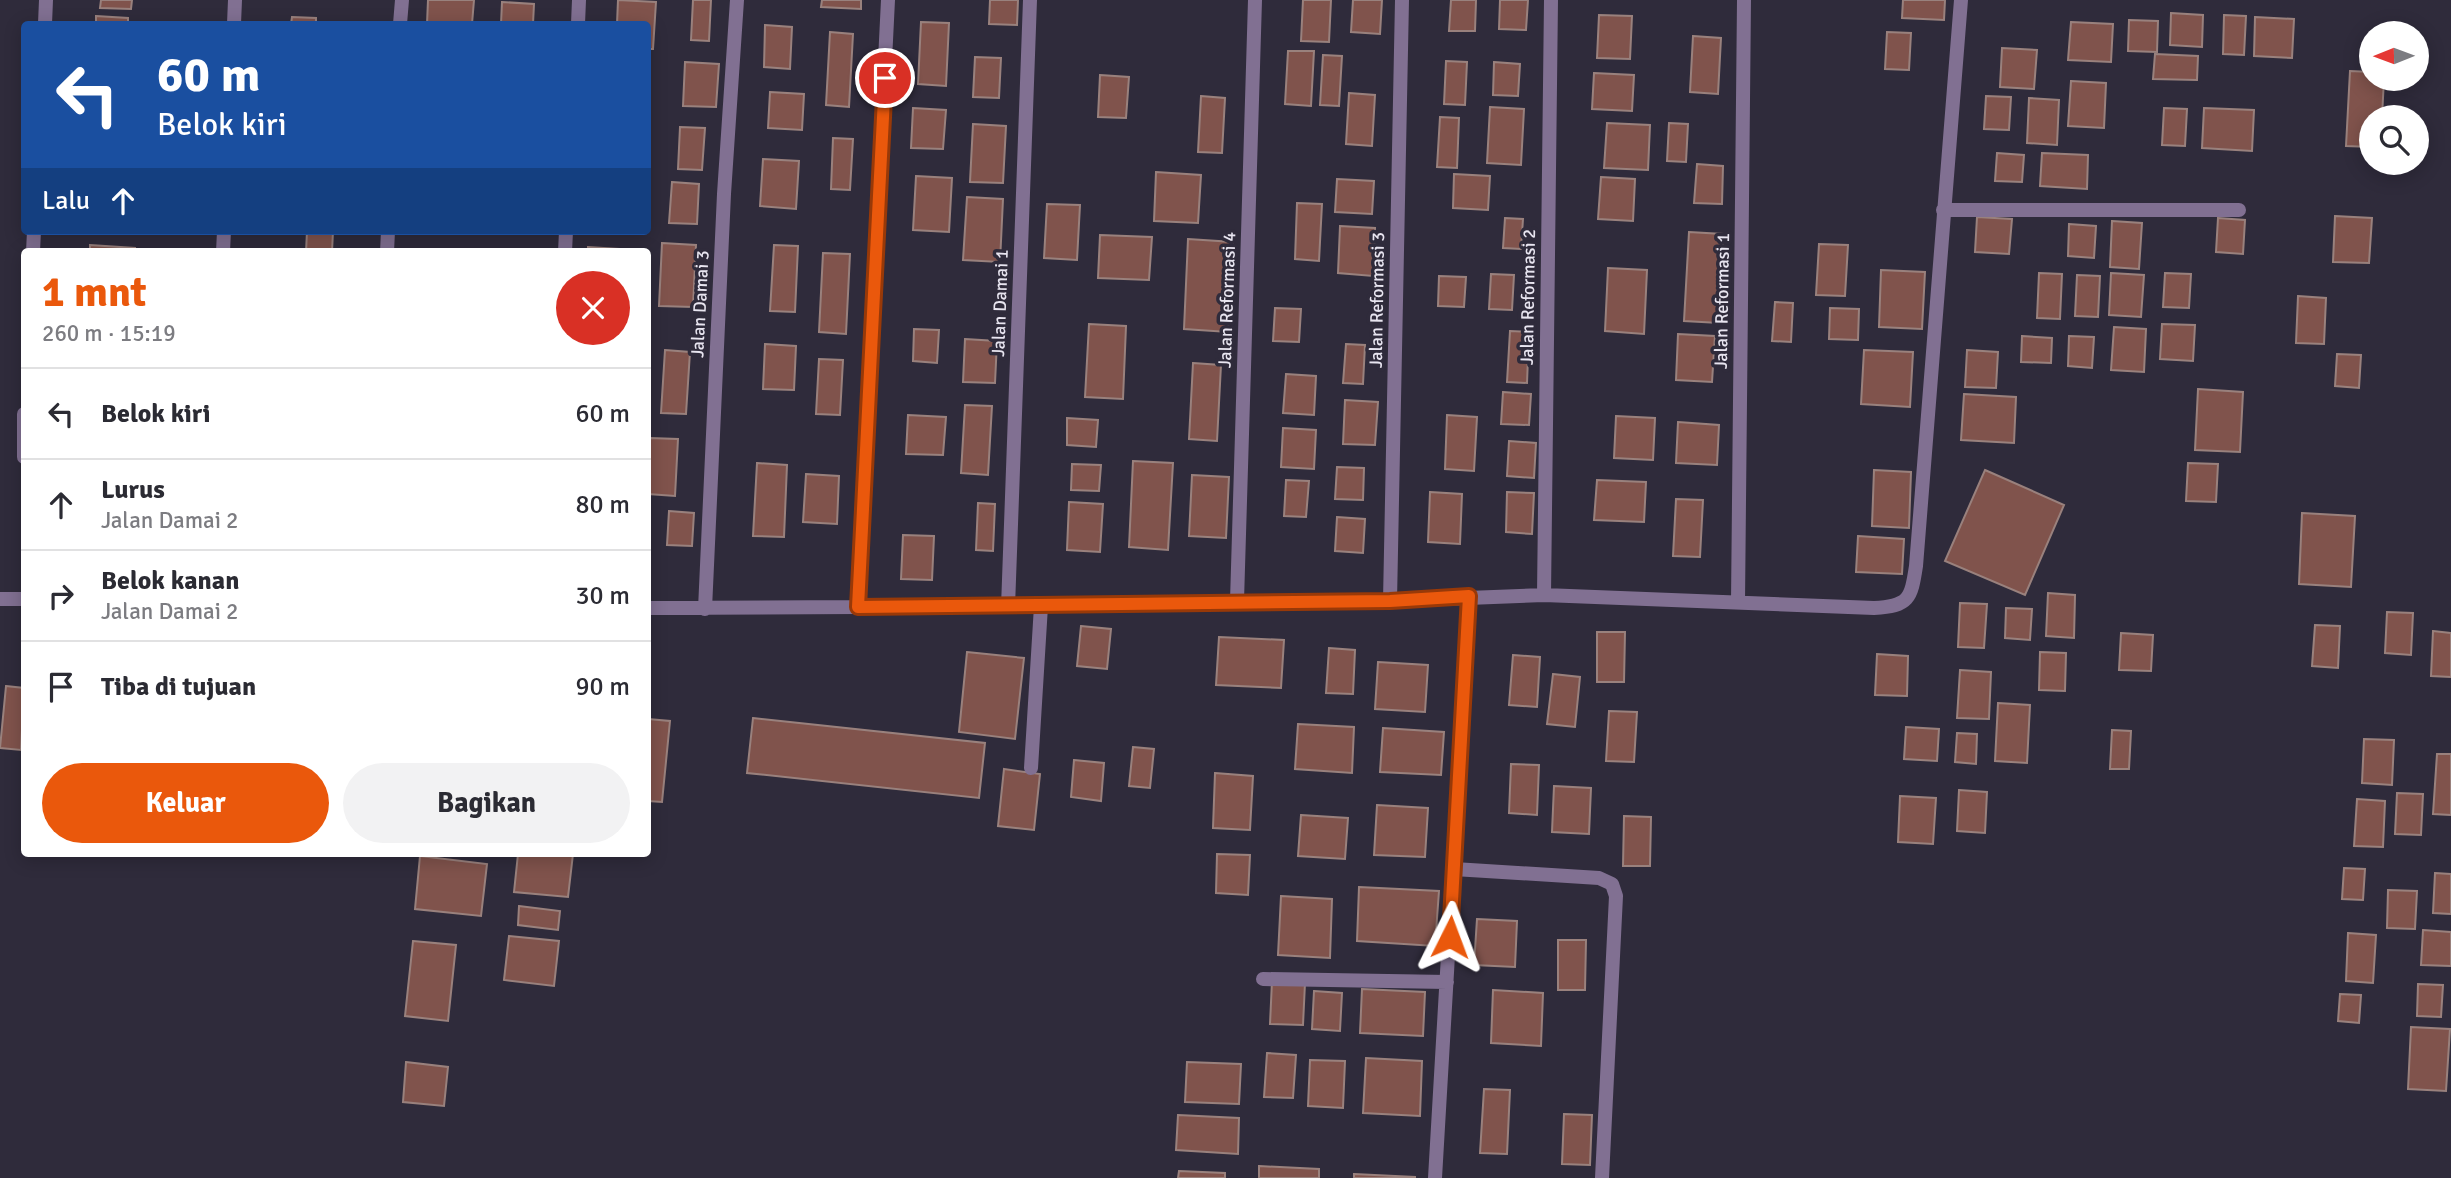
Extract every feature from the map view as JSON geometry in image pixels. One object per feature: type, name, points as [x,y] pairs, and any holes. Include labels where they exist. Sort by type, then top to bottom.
[{"type":"street","points":[[45,21],[46,0]]},
{"type":"street","points":[[234,21],[235,0]]},
{"type":"street","points":[[400,21],[402,0]]},
{"type":"street","points":[[578,21],[579,0]]},
{"type":"street","name":"Jalan Damai 3","points":[[705,610],[724,194],[737,0]]},
{"type":"street","points":[[858,607],[888,0]]},
{"type":"street","name":"Jalan Damai 1","points":[[1008,607],[1030,0]]},
{"type":"street","name":"Jalan Reformasi 4","points":[[1237,601],[1255,0]]},
{"type":"street","name":"Jalan Reformasi 3","points":[[1390,601],[1402,0]]},
{"type":"street","name":"Jalan Reformasi 2","points":[[1544,595],[1551,0]]},
{"type":"street","name":"Jalan Reformasi 1","points":[[1738,603],[1744,0]]},
{"type":"street","points":[[651,608],[1008,607],[1237,601],[1390,601],[1544,595],[1874,608],[1896,607],[1905,603],[1913,588],[1916,566],[1961,0]]},
{"type":"street","points":[[1943,210],[2239,210]]},
{"type":"street","points":[[1435,1178],[1469,596]]},
{"type":"street","points":[[0,599],[21,599]]},
{"type":"street","points":[[1031,768],[1041,606]]},
{"type":"street","points":[[1454,869],[1599,878],[1612,884],[1616,896],[1602,1178]]},
{"type":"street","points":[[1264,979],[1447,982]]},
{"type":"building","points":[[101,0],[132,0],[131,9],[100,8]]},
{"type":"building","points":[[428,0],[474,0],[472,21],[427,21]]},
{"type":"building","points":[[618,0],[656,2],[653,49],[651,21],[617,21]]},
{"type":"building","points":[[693,0],[711,0],[709,41],[691,40]]},
{"type":"building","points":[[822,0],[861,0],[861,9],[821,7]]},
{"type":"building","points":[[990,0],[1018,0],[1017,25],[989,24]]},
{"type":"building","points":[[1303,0],[1331,0],[1329,42],[1301,41]]},
{"type":"building","points":[[1353,0],[1382,0],[1380,34],[1351,32]]},
{"type":"building","points":[[1451,0],[1476,0],[1475,31],[1449,31]]},
{"type":"building","points":[[1500,0],[1528,0],[1526,30],[1499,29]]},
{"type":"building","points":[[1903,0],[1945,0],[1944,20],[1902,18]]},
{"type":"building","points":[[502,2],[534,4],[533,21],[501,21]]},
{"type":"building","points":[[2171,13],[2203,15],[2202,47],[2170,45]]},
{"type":"building","points":[[1599,15],[1632,16],[1630,59],[1597,58]]},
{"type":"building","points":[[2224,15],[2246,16],[2244,55],[2223,54]]},
{"type":"building","points":[[96,16],[128,18],[128,21],[96,21]]},
{"type":"building","points":[[292,17],[316,18],[316,21],[291,21]]},
{"type":"building","points":[[2255,17],[2294,19],[2292,58],[2254,56]]},
{"type":"building","points":[[2129,20],[2158,21],[2157,52],[2128,51]]},
{"type":"building","points":[[921,22],[949,23],[946,86],[918,84]]},
{"type":"building","points":[[2071,22],[2113,24],[2111,62],[2068,60]]},
{"type":"building","points":[[765,25],[792,27],[790,69],[764,67]]},
{"type":"building","points":[[830,32],[853,34],[849,107],[826,105]]},
{"type":"building","points":[[1887,32],[1911,33],[1909,70],[1885,69]]},
{"type":"building","points":[[1693,36],[1721,38],[1718,94],[1690,92]]},
{"type":"building","points":[[2002,48],[2037,50],[2034,89],[2000,87]]},
{"type":"building","points":[[1288,51],[1314,51],[1311,106],[1285,104]]},
{"type":"building","points":[[2155,54],[2198,56],[2197,80],[2153,79]]},
{"type":"building","points":[[1323,55],[1342,56],[1339,106],[1320,105]]},
{"type":"building","points":[[975,57],[1001,58],[999,98],[973,97]]},
{"type":"building","points":[[1446,61],[1467,62],[1465,105],[1444,104]]},
{"type":"building","points":[[685,62],[719,64],[716,107],[683,106]]},
{"type":"building","points":[[1494,62],[1520,64],[1518,96],[1493,95]]},
{"type":"building","points":[[2350,71],[2359,71],[2359,91],[2383,91],[2383,105],[2359,105],[2359,147],[2346,146]]},
{"type":"building","points":[[1594,73],[1634,75],[1632,111],[1592,109]]},
{"type":"building","points":[[1100,75],[1129,77],[1126,118],[1098,117]]},
{"type":"building","points":[[2071,81],[2106,83],[2104,128],[2068,126]]},
{"type":"building","points":[[770,92],[804,94],[802,130],[768,128]]},
{"type":"building","points":[[1349,93],[1375,95],[1372,146],[1346,144]]},
{"type":"building","points":[[1201,96],[1225,98],[1222,153],[1198,152]]},
{"type":"building","points":[[1986,96],[2011,97],[2009,130],[1984,129]]},
{"type":"building","points":[[2029,98],[2059,100],[2057,145],[2027,143]]},
{"type":"building","points":[[1490,107],[1524,109],[1521,165],[1487,163]]},
{"type":"building","points":[[913,108],[946,110],[943,149],[911,148]]},
{"type":"building","points":[[2164,108],[2187,109],[2185,146],[2162,145]]},
{"type":"building","points":[[2204,108],[2254,110],[2252,151],[2202,148]]},
{"type":"building","points":[[1440,117],[1459,118],[1457,168],[1437,167]]},
{"type":"building","points":[[1607,123],[1650,125],[1648,170],[1604,168]]},
{"type":"building","points":[[1669,123],[1688,124],[1686,162],[1667,161]]},
{"type":"building","points":[[973,124],[1006,126],[1003,183],[970,182]]},
{"type":"building","points":[[680,127],[705,128],[702,170],[678,169]]},
{"type":"building","points":[[833,138],[853,139],[850,190],[831,189]]},
{"type":"building","points":[[1997,153],[2024,155],[2022,182],[1995,181]]},
{"type":"building","points":[[2042,153],[2088,155],[2087,189],[2040,186]]},
{"type":"building","points":[[763,159],[799,161],[796,209],[760,206]]},
{"type":"building","points":[[1697,164],[1723,166],[1722,204],[1694,203]]},
{"type":"building","points":[[1156,172],[1201,175],[1198,223],[1154,221]]},
{"type":"building","points":[[1454,174],[1490,176],[1488,210],[1453,208]]},
{"type":"building","points":[[916,176],[952,178],[949,232],[913,230]]},
{"type":"building","points":[[1601,177],[1635,179],[1633,221],[1598,219]]},
{"type":"building","points":[[1337,179],[1374,181],[1372,214],[1335,212]]},
{"type":"building","points":[[672,182],[699,184],[697,224],[669,223]]},
{"type":"building","points":[[967,197],[1003,199],[1000,262],[963,260]]},
{"type":"building","points":[[1297,203],[1322,204],[1319,261],[1295,259]]},
{"type":"building","points":[[1047,204],[1080,205],[1077,260],[1044,258]]},
{"type":"building","points":[[2335,216],[2372,218],[2369,263],[2333,262]]},
{"type":"building","points":[[1977,217],[2012,219],[2009,254],[1975,252]]},
{"type":"building","points":[[1505,218],[1523,219],[1521,249],[1503,248]]},
{"type":"building","points":[[2218,218],[2245,220],[2243,254],[2216,252]]},
{"type":"building","points":[[2112,221],[2142,223],[2139,269],[2110,267]]},
{"type":"building","points":[[2069,224],[2096,226],[2094,258],[2068,256]]},
{"type":"building","points":[[1340,226],[1375,228],[1373,276],[1338,273]]},
{"type":"building","points":[[1689,232],[1723,234],[1719,323],[1684,321]]},
{"type":"building","points":[[307,235],[333,235],[332,248],[306,248]]},
{"type":"building","points":[[1100,235],[1152,237],[1149,280],[1098,278]]},
{"type":"building","points":[[1188,239],[1233,242],[1228,332],[1184,329]]},
{"type":"building","points":[[662,243],[696,245],[693,307],[659,306]]},
{"type":"building","points":[[1819,244],[1848,245],[1845,296],[1816,295]]},
{"type":"building","points":[[90,245],[135,248],[90,248]]},
{"type":"building","points":[[774,245],[798,246],[795,312],[770,311]]},
{"type":"building","points":[[823,253],[850,254],[846,334],[819,332]]},
{"type":"building","points":[[1608,268],[1647,270],[1644,334],[1605,331]]},
{"type":"building","points":[[1881,270],[1925,272],[1922,329],[1879,327]]},
{"type":"building","points":[[2039,273],[2062,274],[2060,319],[2037,318]]},
{"type":"building","points":[[2111,273],[2144,275],[2141,317],[2109,315]]},
{"type":"building","points":[[2165,273],[2191,274],[2189,308],[2163,307]]},
{"type":"building","points":[[1491,274],[1514,275],[1512,310],[1489,309]]},
{"type":"building","points":[[2077,275],[2100,276],[2098,317],[2075,316]]},
{"type":"building","points":[[1439,276],[1466,277],[1464,307],[1438,306]]},
{"type":"building","points":[[2298,296],[2326,298],[2324,344],[2296,343]]},
{"type":"building","points":[[1775,302],[1793,303],[1791,342],[1772,341]]},
{"type":"building","points":[[1275,308],[1301,309],[1299,342],[1273,341]]},
{"type":"building","points":[[1830,308],[1859,309],[1858,340],[1829,339]]},
{"type":"building","points":[[1089,324],[1126,326],[1123,399],[1085,397]]},
{"type":"building","points":[[2162,324],[2195,325],[2193,361],[2160,359]]},
{"type":"building","points":[[2114,327],[2146,329],[2144,372],[2111,370]]},
{"type":"building","points":[[914,329],[939,330],[937,363],[913,361]]},
{"type":"building","points":[[1510,331],[1529,332],[1527,383],[1507,382]]},
{"type":"building","points":[[1678,334],[1715,336],[1712,382],[1676,380]]},
{"type":"building","points":[[2022,336],[2052,338],[2051,363],[2021,362]]},
{"type":"building","points":[[2069,336],[2094,337],[2092,368],[2068,366]]},
{"type":"building","points":[[965,339],[997,341],[995,383],[963,382]]},
{"type":"building","points":[[765,344],[796,346],[794,390],[763,389]]},
{"type":"building","points":[[1346,344],[1365,345],[1363,384],[1343,383]]},
{"type":"building","points":[[665,350],[690,352],[686,414],[661,413]]},
{"type":"building","points":[[1864,350],[1913,352],[1910,407],[1861,404]]},
{"type":"building","points":[[1967,350],[1998,352],[1996,388],[1965,387]]},
{"type":"building","points":[[2337,354],[2361,355],[2359,388],[2335,386]]},
{"type":"building","points":[[819,359],[843,360],[840,415],[816,414]]},
{"type":"building","points":[[1193,363],[1221,365],[1217,441],[1189,439]]},
{"type":"building","points":[[1286,374],[1316,376],[1314,415],[1283,413]]},
{"type":"building","points":[[2198,389],[2243,392],[2240,452],[2195,450]]},
{"type":"building","points":[[1503,392],[1531,394],[1529,425],[1501,424]]},
{"type":"building","points":[[1964,394],[2016,397],[2014,443],[1961,440]]},
{"type":"building","points":[[1345,400],[1378,402],[1375,445],[1343,444]]},
{"type":"building","points":[[965,405],[992,406],[988,475],[961,473]]},
{"type":"building","points":[[908,415],[946,417],[943,455],[906,454]]},
{"type":"building","points":[[1447,415],[1477,417],[1474,471],[1445,469]]},
{"type":"building","points":[[1616,416],[1655,418],[1653,460],[1614,458]]},
{"type":"building","points":[[1067,418],[1098,420],[1096,447],[1067,445]]},
{"type":"building","points":[[1678,422],[1719,425],[1717,465],[1676,463]]},
{"type":"building","points":[[1283,428],[1316,430],[1314,469],[1281,467]]},
{"type":"building","points":[[651,438],[678,439],[675,496],[651,494]]},
{"type":"building","points":[[1509,441],[1536,443],[1534,478],[1507,476]]},
{"type":"building","points":[[1133,461],[1173,463],[1168,550],[1129,547]]},
{"type":"building","points":[[757,463],[787,465],[784,537],[753,536]]},
{"type":"building","points":[[2188,463],[2218,464],[2216,502],[2186,501]]},
{"type":"building","points":[[1072,464],[1101,465],[1099,491],[1071,490]]},
{"type":"building","points":[[1337,467],[1364,468],[1363,500],[1335,499]]},
{"type":"building","points":[[1874,470],[1911,472],[1909,528],[1872,526]]},
{"type":"building","points":[[1985,470],[2064,505],[2025,595],[1945,561]]},
{"type":"building","points":[[806,474],[839,476],[837,524],[803,522]]},
{"type":"building","points":[[1192,475],[1229,477],[1226,538],[1189,536]]},
{"type":"building","points":[[1286,480],[1309,481],[1306,517],[1284,516]]},
{"type":"building","points":[[1597,480],[1646,482],[1644,522],[1594,520]]},
{"type":"building","points":[[1430,492],[1462,494],[1460,544],[1428,542]]},
{"type":"building","points":[[1507,492],[1534,493],[1532,534],[1506,532]]},
{"type":"building","points":[[1676,499],[1703,500],[1700,557],[1673,556]]},
{"type":"building","points":[[1069,502],[1103,504],[1100,552],[1067,550]]},
{"type":"building","points":[[978,503],[995,504],[993,551],[976,550]]},
{"type":"building","points":[[669,511],[694,513],[692,546],[667,545]]},
{"type":"building","points":[[2302,513],[2355,516],[2351,587],[2299,584]]},
{"type":"building","points":[[1337,517],[1365,519],[1363,553],[1335,551]]},
{"type":"building","points":[[903,535],[934,536],[932,580],[901,579]]},
{"type":"building","points":[[1858,536],[1904,539],[1902,574],[1856,572]]},
{"type":"building","points":[[2048,593],[2075,595],[2074,638],[2046,636]]},
{"type":"building","points":[[1960,603],[1987,604],[1984,648],[1958,647]]},
{"type":"building","points":[[2006,608],[2032,609],[2030,640],[2005,638]]},
{"type":"building","points":[[2387,612],[2413,613],[2411,655],[2385,653]]},
{"type":"building","points":[[2315,625],[2340,626],[2338,668],[2312,666]]},
{"type":"building","points":[[1081,626],[1111,629],[1107,669],[1077,666]]},
{"type":"building","points":[[2433,631],[2451,633],[2451,677],[2431,676]]},
{"type":"building","points":[[1597,632],[1625,632],[1624,682],[1597,682]]},
{"type":"building","points":[[2121,633],[2153,635],[2151,671],[2119,670]]},
{"type":"building","points":[[1219,637],[1284,640],[1281,688],[1216,685]]},
{"type":"building","points":[[1329,648],[1355,650],[1353,694],[1326,693]]},
{"type":"building","points":[[967,652],[1024,658],[1015,739],[959,732]]},
{"type":"building","points":[[2040,652],[2066,653],[2065,691],[2039,690]]},
{"type":"building","points":[[1877,654],[1908,656],[1907,696],[1875,695]]},
{"type":"building","points":[[1513,655],[1540,657],[1537,707],[1509,705]]},
{"type":"building","points":[[1378,662],[1428,665],[1425,712],[1375,709]]},
{"type":"building","points":[[1960,670],[1991,672],[1989,719],[1957,718]]},
{"type":"building","points":[[1553,674],[1580,677],[1575,727],[1547,724]]},
{"type":"building","points":[[6,686],[21,688],[21,750],[0,748]]},
{"type":"building","points":[[1998,703],[2030,705],[2027,763],[1995,761]]},
{"type":"building","points":[[1609,711],[1637,712],[1634,762],[1606,761]]},
{"type":"building","points":[[753,718],[985,743],[979,798],[747,773]]},
{"type":"building","points":[[651,719],[670,721],[662,802],[651,801]]},
{"type":"building","points":[[1298,724],[1354,727],[1352,773],[1295,769]]},
{"type":"building","points":[[1906,727],[1939,729],[1937,761],[1904,759]]},
{"type":"building","points":[[1383,728],[1444,732],[1441,775],[1380,772]]},
{"type":"building","points":[[2112,730],[2131,731],[2129,769],[2110,769]]},
{"type":"building","points":[[1957,733],[1977,734],[1976,764],[1955,762]]},
{"type":"building","points":[[2364,739],[2394,740],[2392,785],[2362,783]]},
{"type":"building","points":[[1133,747],[1154,749],[1150,788],[1129,786]]},
{"type":"building","points":[[2437,754],[2451,754],[2451,815],[2433,814]]},
{"type":"building","points":[[1074,760],[1104,763],[1101,801],[1071,797]]},
{"type":"building","points":[[1511,764],[1539,765],[1537,815],[1509,813]]},
{"type":"building","points":[[1004,769],[1040,774],[1034,830],[998,826]]},
{"type":"building","points":[[1215,773],[1253,776],[1250,830],[1213,828]]},
{"type":"building","points":[[1554,786],[1591,788],[1589,834],[1552,832]]},
{"type":"building","points":[[1959,790],[1987,792],[1985,833],[1957,831]]},
{"type":"building","points":[[2397,793],[2423,794],[2421,835],[2395,834]]},
{"type":"building","points":[[1900,796],[1936,798],[1933,844],[1898,842]]},
{"type":"building","points":[[2357,799],[2385,801],[2383,847],[2354,846]]},
{"type":"building","points":[[1377,805],[1428,808],[1425,857],[1374,855]]},
{"type":"building","points":[[1301,815],[1348,818],[1345,859],[1298,856]]},
{"type":"building","points":[[1624,816],[1651,817],[1650,866],[1623,866]]},
{"type":"building","points":[[1217,854],[1250,855],[1248,895],[1216,893]]},
{"type":"building","points":[[420,857],[487,864],[481,916],[415,909]]},
{"type":"building","points":[[518,857],[573,857],[568,897],[514,892]]},
{"type":"building","points":[[2344,868],[2365,869],[2363,900],[2342,899]]},
{"type":"building","points":[[2435,873],[2451,874],[2451,914],[2433,913]]},
{"type":"building","points":[[1359,887],[1439,891],[1435,946],[1357,941]]},
{"type":"building","points":[[2388,890],[2417,891],[2415,929],[2387,928]]},
{"type":"building","points":[[1281,896],[1332,899],[1330,958],[1278,955]]},
{"type":"building","points":[[519,906],[560,911],[558,930],[518,925]]},
{"type":"building","points":[[1477,919],[1517,921],[1515,967],[1474,965]]},
{"type":"building","points":[[2423,930],[2451,932],[2451,966],[2421,965]]},
{"type":"building","points":[[2348,933],[2376,935],[2373,983],[2346,981]]},
{"type":"building","points":[[509,936],[559,941],[554,986],[504,980]]},
{"type":"building","points":[[1558,940],[1586,940],[1585,990],[1558,990]]},
{"type":"building","points":[[413,941],[456,945],[448,1021],[405,1016]]},
{"type":"building","points":[[1272,981],[1305,983],[1303,1025],[1270,1024]]},
{"type":"building","points":[[2418,984],[2443,985],[2441,1017],[2417,1016]]},
{"type":"building","points":[[1362,989],[1425,992],[1423,1036],[1360,1033]]},
{"type":"building","points":[[1493,990],[1543,993],[1541,1046],[1491,1043]]},
{"type":"building","points":[[1314,991],[1342,993],[1340,1031],[1312,1029]]},
{"type":"building","points":[[2340,994],[2361,995],[2359,1023],[2338,1021]]},
{"type":"building","points":[[2411,1027],[2450,1029],[2446,1091],[2408,1089]]},
{"type":"building","points":[[1267,1053],[1296,1055],[1293,1098],[1264,1097]]},
{"type":"building","points":[[1366,1058],[1422,1061],[1420,1116],[1363,1113]]},
{"type":"building","points":[[1310,1060],[1345,1061],[1343,1108],[1308,1106]]},
{"type":"building","points":[[406,1062],[448,1067],[444,1106],[403,1102]]},
{"type":"building","points":[[1187,1062],[1241,1064],[1239,1104],[1185,1102]]},
{"type":"building","points":[[1484,1089],[1510,1090],[1507,1154],[1480,1153]]},
{"type":"building","points":[[1564,1114],[1592,1115],[1590,1165],[1562,1164]]},
{"type":"building","points":[[1178,1115],[1239,1118],[1238,1154],[1176,1150]]},
{"type":"building","points":[[1259,1166],[1319,1169],[1319,1178],[1259,1178]]},
{"type":"building","points":[[1179,1171],[1225,1173],[1225,1178],[1178,1178]]},
{"type":"building","points":[[1354,1174],[1415,1177],[1415,1178],[1354,1178]]},
{"type":"route","points":[[885,78],[858,607],[1390,601],[1469,596],[1450,937]]}]
